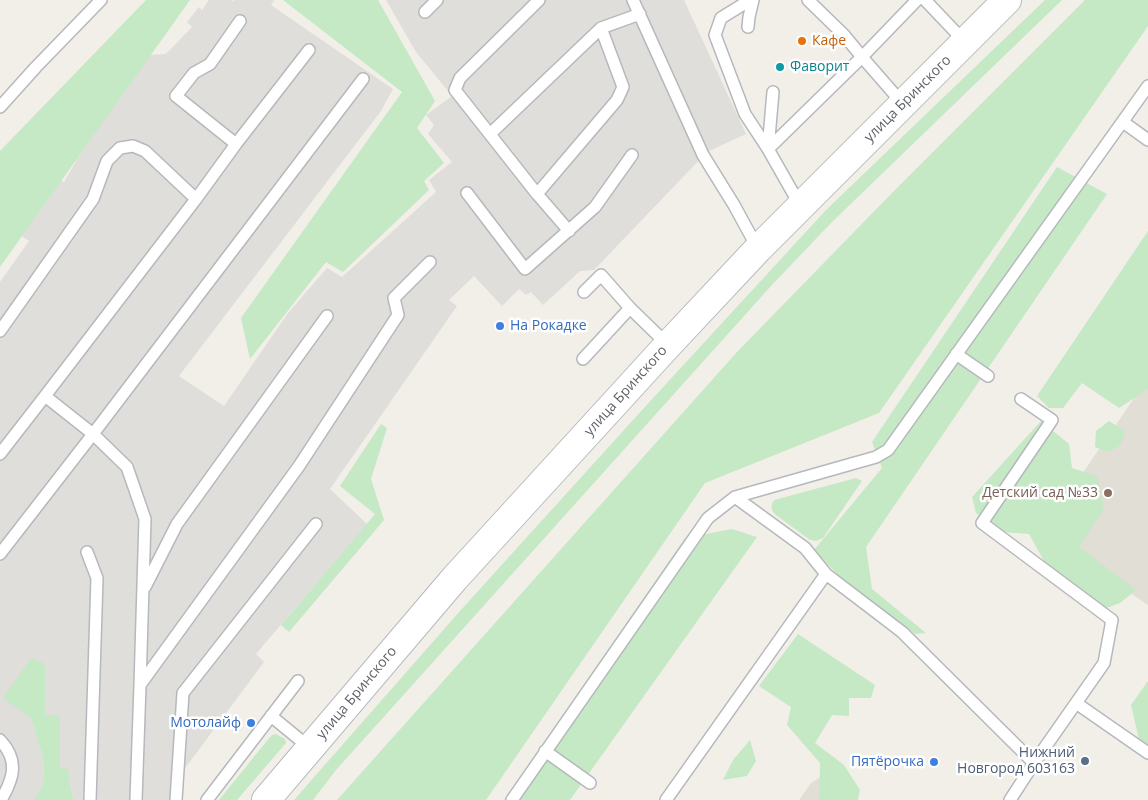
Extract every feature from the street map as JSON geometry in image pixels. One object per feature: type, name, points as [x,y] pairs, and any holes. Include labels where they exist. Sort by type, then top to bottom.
[{"type":"main road","name":"улица Бринского","points":[[266,800],[455,578],[668,345],[758,249],[1007,0]]},
{"type":"lane","points":[[0,107],[101,0]]},
{"type":"lane","points":[[425,12],[437,0]]},
{"type":"lane","points":[[539,0],[460,78],[455,90],[569,231]]},
{"type":"lane","points":[[633,0],[703,155],[734,205],[758,249]]},
{"type":"lane","points":[[748,27],[751,0]]},
{"type":"lane","points":[[751,0],[721,18],[715,35],[745,114],[768,149],[801,207]]},
{"type":"lane","points":[[808,0],[844,34],[903,104]]},
{"type":"lane","points":[[768,149],[917,0]]},
{"type":"lane","points":[[925,0],[965,42]]},
{"type":"lane","points":[[490,134],[601,28],[640,14]]},
{"type":"lane","points":[[236,144],[176,96],[194,73],[210,64],[240,21]]},
{"type":"lane","points":[[538,194],[617,100],[623,87],[601,28]]},
{"type":"lane","points":[[0,454],[308,50]]},
{"type":"lane","points":[[0,554],[363,80]]},
{"type":"lane","points":[[512,800],[708,518],[735,497],[876,457],[888,450],[1148,86]]},
{"type":"lane","points":[[768,149],[773,92]]},
{"type":"lane","points":[[1123,122],[1148,140]]},
{"type":"lane","points":[[0,331],[93,199],[107,161],[120,148],[133,146],[145,151],[196,199]]},
{"type":"lane","points":[[467,192],[525,269],[595,207],[632,155]]},
{"type":"lane","points":[[140,685],[298,466],[398,315],[394,298],[430,262]]},
{"type":"lane","points":[[584,292],[601,275],[630,308],[668,345]]},
{"type":"lane","points":[[583,359],[630,308]]},
{"type":"lane","points":[[143,591],[177,524],[327,316]]},
{"type":"lane","points":[[956,354],[988,376]]},
{"type":"lane","points":[[45,396],[93,434],[127,467],[145,519],[136,800]]},
{"type":"lane","points":[[1010,800],[1104,663],[1112,620],[982,524],[1052,420],[1021,399]]},
{"type":"lane","points":[[735,497],[804,548],[826,574],[902,632],[1034,763]]},
{"type":"lane","points":[[176,800],[182,693],[316,524]]},
{"type":"lane","points":[[87,552],[97,578],[90,800]]},
{"type":"lane","points":[[666,800],[826,574]]},
{"type":"lane","points":[[207,800],[298,681]]},
{"type":"lane","points":[[1076,703],[1148,753]]},
{"type":"lane","points":[[271,716],[310,748]]},
{"type":"lane","points":[[0,740],[10,752],[13,775],[1,800]]},
{"type":"lane","points":[[545,751],[590,783]]},
{"type":"shaded area","points":[[209,0],[274,0],[271,5],[393,89],[381,111],[179,376],[224,406],[288,313],[327,268],[342,277],[436,192],[429,180],[452,162],[428,134],[434,125],[426,115],[452,96],[416,52],[386,0],[684,0],[746,134],[707,152],[594,270],[580,271],[543,305],[531,292],[526,295],[519,289],[502,306],[474,276],[449,300],[457,306],[330,489],[367,524],[256,654],[264,662],[183,771],[182,800],[74,800],[69,779],[69,769],[60,769],[60,715],[45,715],[45,664],[31,718],[44,762],[43,784],[34,800],[0,800],[0,282],[29,241],[22,236],[61,180],[64,182],[79,156],[149,55],[166,54],[192,27],[187,22],[199,7],[202,10]]},
{"type":"shaded area","name":"Детский сад №33","points":[[1148,378],[1148,605],[1042,532]]},
{"type":"shaded area","points":[[819,778],[828,781],[851,800],[799,800],[811,783]]},
{"type":"green space","points":[[146,0],[190,0],[0,267],[0,151]]},
{"type":"green space","points":[[283,0],[378,0],[435,101],[417,128],[444,163],[424,181],[429,190],[343,272],[326,262],[250,359],[241,318],[402,92]]},
{"type":"green space","points":[[1045,0],[1062,0],[831,223],[771,286],[336,770],[313,800],[294,800],[460,611],[826,210]]},
{"type":"green space","points":[[1085,0],[1148,0],[1148,26],[879,413],[705,483],[486,800],[337,800],[737,352],[892,193]]},
{"type":"green space","points":[[1057,167],[1107,194],[866,547],[872,589],[926,633],[915,634],[845,582],[814,550],[882,468],[872,442]]},
{"type":"green space","points":[[1148,231],[1148,389],[1119,408],[1082,383],[1063,408],[1049,408],[1037,396]]},
{"type":"green space","points":[[1041,421],[1069,444],[1072,468],[1097,476],[1104,509],[1079,547],[1136,590],[1120,603],[1093,613],[1059,588],[1029,534],[1002,532],[976,513],[972,497]]},
{"type":"green space","points":[[1109,421],[1125,431],[1121,444],[1109,452],[1095,447],[1096,431]]},
{"type":"green space","points":[[381,424],[387,428],[371,479],[384,520],[289,632],[281,625],[375,514],[340,486]]},
{"type":"green space","points":[[856,478],[862,481],[823,538],[816,541],[810,540],[772,510],[774,500]]},
{"type":"green space","points":[[732,529],[757,537],[570,800],[504,800],[685,538]]},
{"type":"green space","points":[[798,634],[875,685],[871,698],[849,698],[849,716],[832,715],[815,743],[844,765],[860,790],[858,800],[819,800],[820,763],[787,725],[791,707],[759,686]]},
{"type":"green space","points":[[31,658],[45,664],[45,715],[60,715],[60,768],[69,769],[69,779],[74,800],[34,800],[43,784],[44,762],[31,718],[3,698]]},
{"type":"green space","points":[[1148,681],[1148,749],[1140,744],[1131,705]]},
{"type":"green space","points":[[276,734],[285,739],[286,743],[237,800],[219,800],[272,735]]},
{"type":"green space","points":[[750,740],[756,761],[747,776],[723,780],[733,760]]},
{"type":"place","name":"Кафе","points":[[802,41]]},
{"type":"place","name":"Фаворит","points":[[780,67]]},
{"type":"place","name":"На Рокадке","points":[[500,326]]},
{"type":"place","name":"Детский сад №33","points":[[1108,493]]},
{"type":"place","name":"Мотолайф","points":[[251,723]]},
{"type":"place","name":"Нижний Новгород 603163","points":[[1085,761]]},
{"type":"place","name":"Пятёрочка","points":[[934,762]]}]
